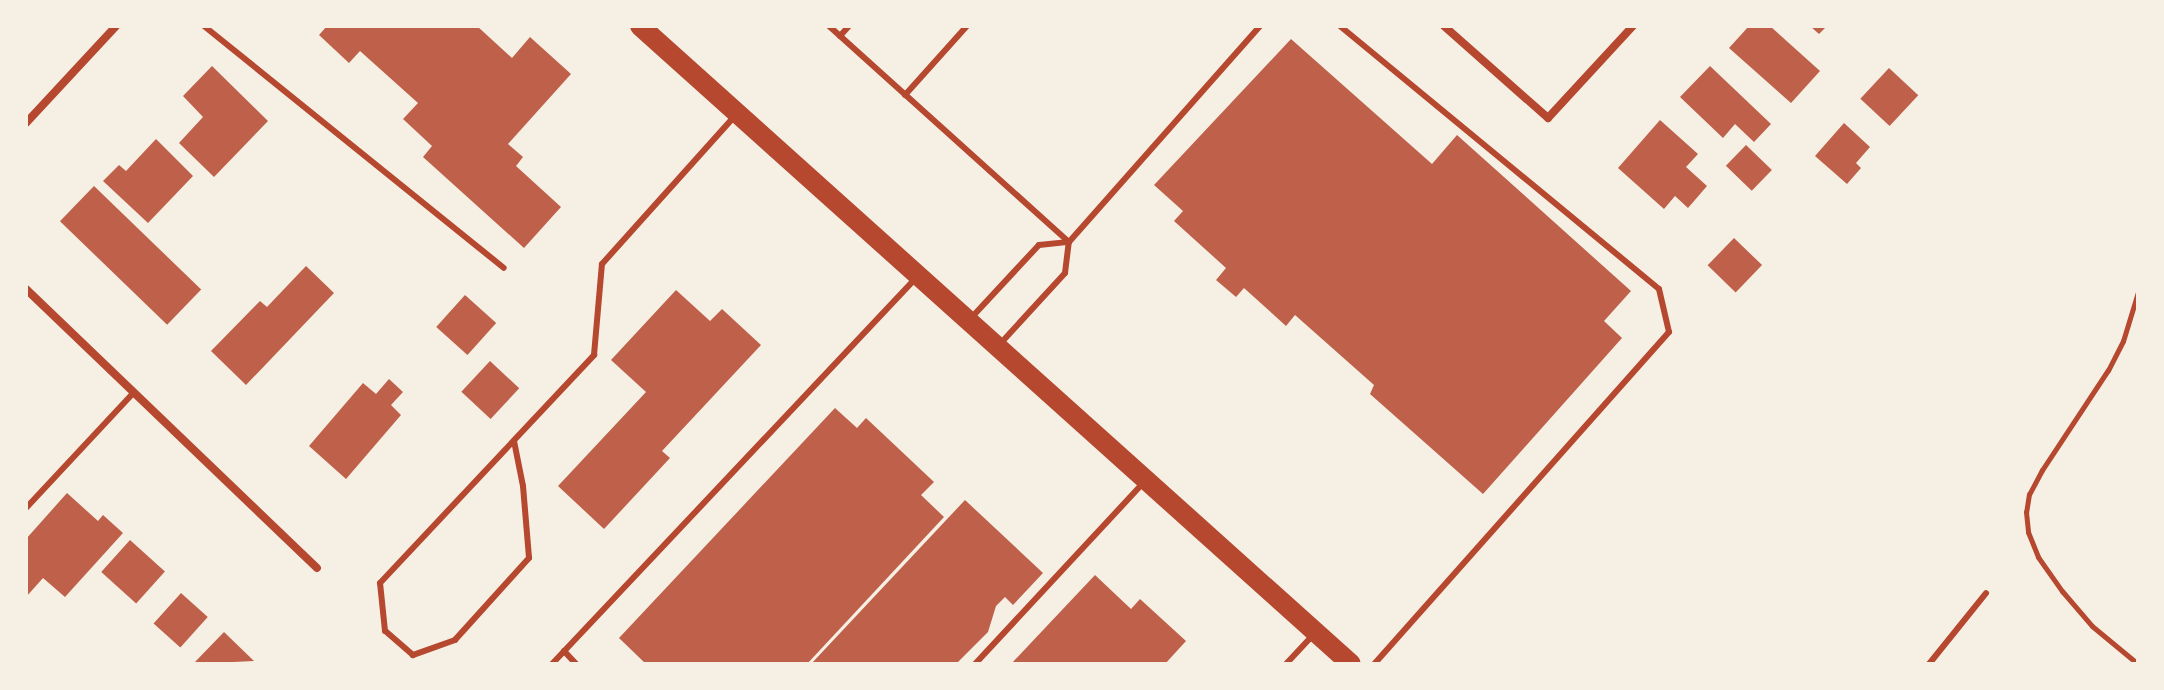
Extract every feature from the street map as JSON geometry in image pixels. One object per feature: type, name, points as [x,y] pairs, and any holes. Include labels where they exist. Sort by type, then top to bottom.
[{"type":"main road","points":[[640,26],[1351,664]]},
{"type":"street","points":[[26,123],[116,26]]},
{"type":"street","points":[[1444,26],[1548,118],[1633,26]]},
{"type":"street","points":[[26,289],[317,568]]},
{"type":"lane","points":[[204,26],[504,268]]},
{"type":"lane","points":[[829,26],[1069,242]]},
{"type":"lane","points":[[840,36],[849,26]]},
{"type":"lane","points":[[905,95],[967,26]]},
{"type":"lane","points":[[997,347],[1065,273],[1069,242],[1260,26]]},
{"type":"lane","points":[[1340,26],[1659,289],[1669,332],[1374,664]]},
{"type":"lane","points":[[514,441],[523,486],[529,558],[455,640],[413,655],[385,631],[380,583],[594,355],[602,264],[737,114]]},
{"type":"lane","points":[[969,321],[1039,245],[1069,242]]},
{"type":"lane","points":[[552,664],[918,276]]},
{"type":"lane","points":[[26,508],[134,392]]},
{"type":"lane","points":[[975,664],[1145,480]]},
{"type":"lane","points":[[1929,664],[1986,593]]},
{"type":"lane","points":[[1286,664],[1315,632]]},
{"type":"lane","points":[[564,651],[576,664]]},
{"type":"path","points":[[2138,292],[2123,341],[2108,370],[2042,470],[2029,494],[2026,512],[2028,532],[2038,557],[2062,591],[2092,626],[2138,664]]},
{"type":"building","points":[[327,26],[477,26],[512,58],[530,37],[571,74],[508,144],[523,157],[516,166],[561,207],[524,248],[423,157],[432,146],[403,119],[418,103],[360,51],[349,63],[319,35]]},
{"type":"building","points":[[1749,26],[1770,26],[1820,71],[1791,103],[1729,48]]},
{"type":"building","points":[[1810,26],[1827,26],[1819,34]]},
{"type":"building","points":[[1291,39],[1432,164],[1457,135],[1631,291],[1604,321],[1622,338],[1483,494],[1370,394],[1374,385],[1295,315],[1286,326],[1244,288],[1236,297],[1216,280],[1226,268],[1174,221],[1183,211],[1154,185]]},
{"type":"building","points":[[212,66],[268,121],[214,177],[179,143],[203,117],[183,96]]},
{"type":"building","points":[[1710,66],[1771,124],[1754,142],[1735,124],[1723,138],[1680,97]]},
{"type":"building","points":[[1889,68],[1918,95],[1890,126],[1860,99]]},
{"type":"building","points":[[1660,120],[1698,154],[1686,167],[1707,186],[1688,208],[1675,196],[1664,209],[1618,168]]},
{"type":"building","points":[[1844,123],[1870,147],[1856,163],[1861,168],[1847,184],[1815,156]]},
{"type":"building","points":[[156,139],[193,176],[148,223],[103,181],[119,165],[126,171]]},
{"type":"building","points":[[1746,145],[1772,170],[1752,191],[1726,166]]},
{"type":"building","points":[[94,186],[201,290],[167,325],[60,221]]},
{"type":"building","points":[[1734,238],[1762,265],[1736,292],[1708,265]]},
{"type":"building","points":[[306,266],[334,293],[246,385],[211,351],[260,301],[267,307]]},
{"type":"building","points":[[676,290],[710,321],[722,309],[761,345],[662,451],[670,458],[604,529],[558,486],[646,392],[611,360]]},
{"type":"building","points":[[465,295],[496,323],[467,355],[436,327]]},
{"type":"building","points":[[490,361],[519,388],[491,419],[461,392]]},
{"type":"building","points":[[389,379],[403,392],[391,405],[401,415],[346,479],[309,446],[363,383],[376,394]]},
{"type":"building","points":[[835,408],[857,428],[866,418],[934,482],[921,495],[944,517],[807,664],[646,664],[619,638]]},
{"type":"building","points":[[67,493],[98,521],[103,515],[123,533],[65,597],[43,578],[26,597],[26,539]]},
{"type":"building","points":[[965,500],[1043,573],[1013,605],[1005,597],[996,606],[988,632],[956,664],[811,664]]},
{"type":"building","points":[[130,540],[165,571],[136,603],[101,572]]},
{"type":"building","points":[[1095,575],[1131,609],[1140,599],[1186,641],[1165,664],[1011,664]]},
{"type":"building","points":[[181,593],[208,617],[180,648],[154,623]]},
{"type":"building","points":[[224,632],[254,661],[193,664]]}]
